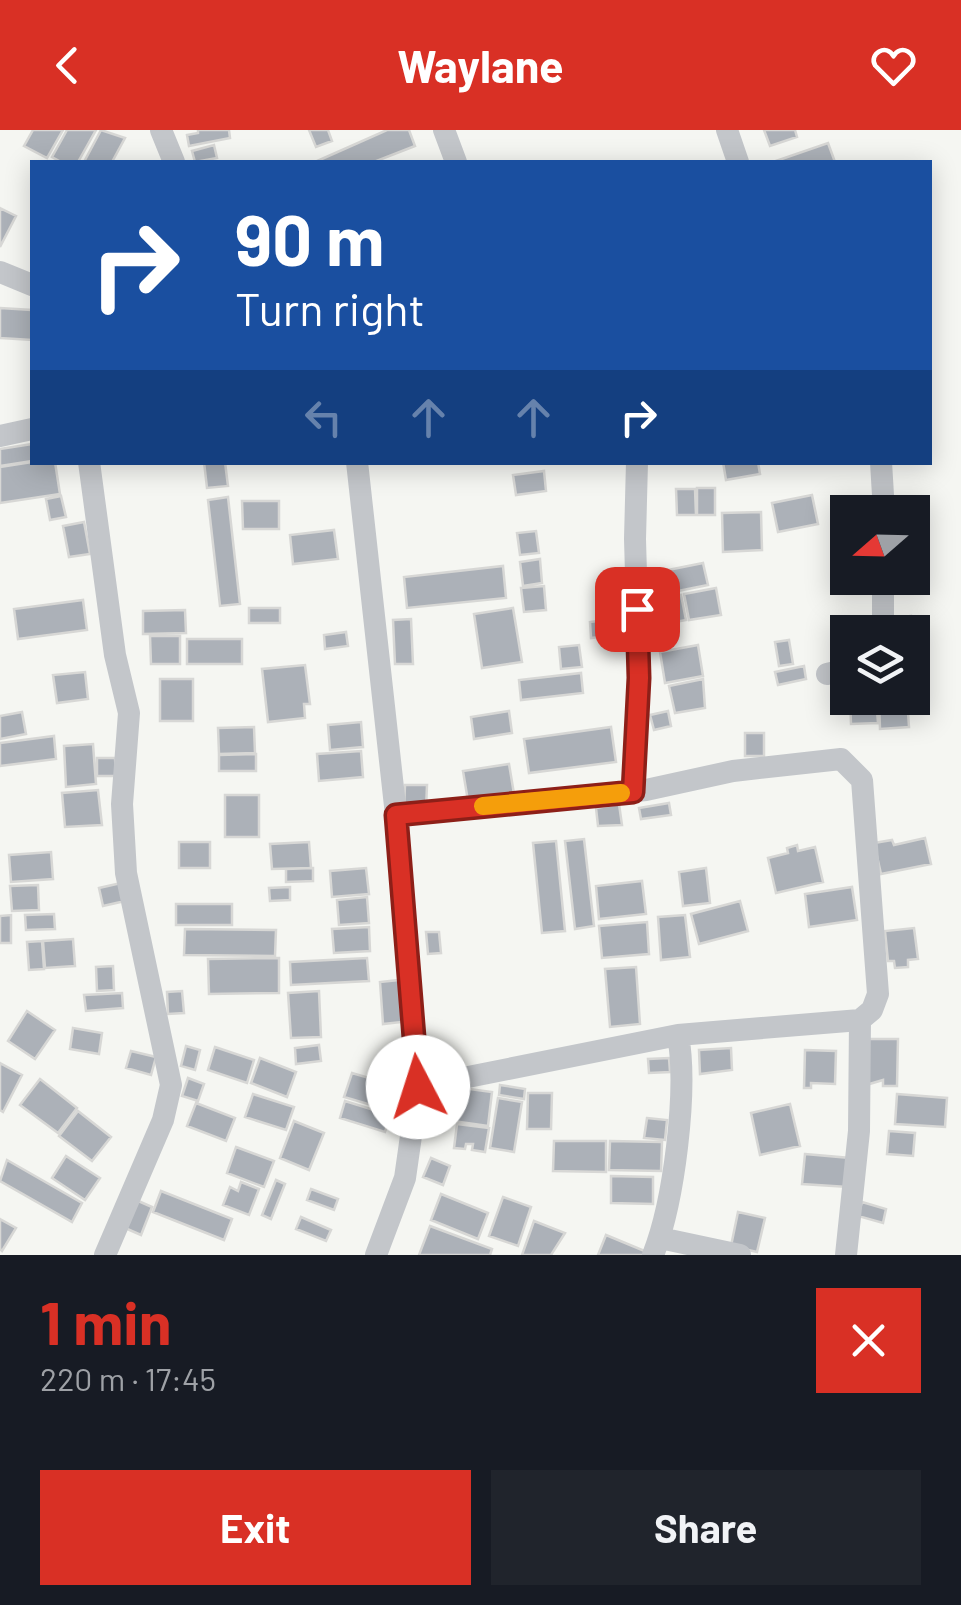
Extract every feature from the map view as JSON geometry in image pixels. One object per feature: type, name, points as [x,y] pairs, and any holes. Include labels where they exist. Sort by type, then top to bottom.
[{"type":"street","points":[[160,130],[173,160]]},
{"type":"street","points":[[444,130],[455,160]]},
{"type":"street","points":[[728,130],[737,160]]},
{"type":"street","points":[[0,272],[30,283]]},
{"type":"street","points":[[0,436],[30,430]]},
{"type":"street","points":[[89,465],[115,655],[129,713],[122,804],[126,873],[171,1085],[162,1120],[105,1255]]},
{"type":"street","points":[[358,465],[396,815],[418,1087],[405,1178],[376,1255]]},
{"type":"street","points":[[633,792],[639,678],[637,465]]},
{"type":"street","points":[[881,465],[883,495]]},
{"type":"street","points":[[396,815],[633,792],[733,772],[841,759],[862,780],[878,994],[872,1010],[860,1020],[678,1035],[418,1087]]},
{"type":"street","points":[[846,1255],[858,1131],[860,1020]]},
{"type":"street","points":[[678,1035],[682,1058],[674,1151],[657,1246],[740,1255]]},
{"type":"building","points":[[33,130],[63,130],[47,158],[24,146]]},
{"type":"building","points":[[67,130],[96,130],[79,160],[52,157]]},
{"type":"building","points":[[101,130],[125,138],[113,160],[85,160]]},
{"type":"building","points":[[198,130],[229,130],[230,138],[189,146],[187,135]]},
{"type":"building","points":[[309,130],[328,130],[332,141],[316,147]]},
{"type":"building","points":[[387,130],[409,130],[415,146],[379,160],[320,160]]},
{"type":"building","points":[[764,130],[795,130],[797,137],[770,146]]},
{"type":"building","points":[[828,143],[834,160],[779,160]]},
{"type":"building","points":[[214,145],[217,158],[194,160],[192,151]]},
{"type":"building","points":[[0,208],[16,216],[0,247]]},
{"type":"building","points":[[0,308],[30,310],[30,340],[0,338]]},
{"type":"building","points":[[30,444],[30,461],[0,466],[0,449]]},
{"type":"building","points":[[30,462],[55,465],[60,494],[0,503],[0,467]]},
{"type":"building","points":[[204,465],[225,465],[228,486],[207,488]]},
{"type":"building","points":[[724,465],[758,465],[760,474],[726,480]]},
{"type":"building","points":[[544,471],[546,491],[516,495],[513,475]]},
{"type":"building","points":[[697,488],[715,488],[715,515],[697,515]]},
{"type":"building","points":[[676,489],[695,489],[696,515],[677,515]]},
{"type":"building","points":[[812,495],[818,524],[778,532],[772,503]]},
{"type":"building","points":[[61,496],[66,517],[50,520],[46,499]]},
{"type":"building","points":[[228,497],[240,604],[220,606],[208,500]]},
{"type":"building","points":[[242,501],[279,501],[279,529],[243,529]]},
{"type":"building","points":[[761,512],[762,550],[723,552],[722,513]]},
{"type":"building","points":[[84,522],[90,554],[69,557],[63,526]]},
{"type":"building","points":[[334,530],[338,559],[293,564],[290,535]]},
{"type":"building","points":[[536,531],[539,553],[520,555],[517,533]]},
{"type":"building","points":[[540,559],[542,583],[523,586],[520,562]]},
{"type":"building","points":[[703,563],[708,585],[653,596],[648,574]]},
{"type":"building","points":[[503,566],[506,598],[407,608],[404,577]]},
{"type":"building","points":[[544,586],[546,610],[524,612],[521,588]]},
{"type":"building","points":[[716,588],[721,615],[689,620],[684,594]]},
{"type":"building","points":[[681,595],[686,620],[659,625],[654,599]]},
{"type":"building","points":[[83,600],[87,630],[18,639],[14,609]]},
{"type":"building","points":[[249,608],[280,608],[280,623],[249,623]]},
{"type":"building","points":[[513,608],[522,662],[482,668],[474,614]]},
{"type":"building","points":[[185,610],[186,633],[143,634],[143,611]]},
{"type":"building","points":[[411,619],[413,664],[395,664],[393,620]]},
{"type":"building","points":[[606,620],[608,636],[591,638],[590,622]]},
{"type":"building","points":[[346,632],[348,646],[325,649],[324,635]]},
{"type":"building","points":[[150,636],[180,636],[180,664],[151,664]]},
{"type":"building","points":[[187,639],[242,639],[242,664],[187,664]]},
{"type":"building","points":[[789,640],[793,664],[779,666],[775,642]]},
{"type":"building","points":[[579,645],[582,667],[561,669],[559,647]]},
{"type":"building","points":[[698,645],[703,676],[665,683],[660,652]]},
{"type":"building","points":[[305,665],[310,704],[304,704],[305,718],[268,722],[262,669]]},
{"type":"building","points":[[804,666],[806,679],[778,685],[775,672]]},
{"type":"building","points":[[85,672],[88,699],[57,703],[53,675]]},
{"type":"building","points":[[581,673],[583,693],[521,700],[519,680]]},
{"type":"building","points":[[160,679],[193,679],[193,721],[160,721]]},
{"type":"building","points":[[703,679],[705,708],[675,713],[669,686]]},
{"type":"building","points":[[509,711],[512,733],[474,739],[471,717]]},
{"type":"building","points":[[668,711],[671,726],[654,730],[650,715]]},
{"type":"building","points":[[22,712],[26,734],[0,739],[0,716]]},
{"type":"building","points":[[851,715],[877,715],[878,723],[851,724]]},
{"type":"building","points":[[880,715],[908,715],[909,727],[880,729]]},
{"type":"building","points":[[361,722],[363,747],[330,750],[328,725]]},
{"type":"building","points":[[254,727],[255,753],[219,754],[218,728]]},
{"type":"building","points":[[611,727],[616,762],[529,773],[524,739]]},
{"type":"building","points":[[745,733],[764,733],[764,756],[745,756]]},
{"type":"building","points":[[54,736],[56,759],[0,766],[0,743]]},
{"type":"building","points":[[93,744],[96,784],[66,787],[64,746]]},
{"type":"building","points":[[361,751],[363,777],[319,781],[317,754]]},
{"type":"building","points":[[256,754],[256,771],[219,771],[219,755]]},
{"type":"building","points":[[97,758],[115,758],[116,776],[97,776]]},
{"type":"building","points":[[509,764],[514,794],[468,801],[463,771]]},
{"type":"building","points":[[405,785],[427,785],[426,810],[404,809]]},
{"type":"building","points":[[98,790],[102,825],[65,827],[62,793]]},
{"type":"building","points":[[225,795],[259,795],[259,837],[225,837]]},
{"type":"building","points":[[669,803],[671,815],[641,819],[639,808]]},
{"type":"building","points":[[619,804],[622,825],[598,826],[596,808]]},
{"type":"building","points":[[925,838],[931,864],[881,874],[874,843],[892,840],[894,845]]},
{"type":"building","points":[[584,839],[594,926],[575,929],[565,841]]},
{"type":"building","points":[[556,841],[565,931],[542,933],[533,843]]},
{"type":"building","points":[[179,842],[210,842],[210,868],[179,868]]},
{"type":"building","points":[[309,842],[311,868],[272,869],[270,844]]},
{"type":"building","points":[[797,845],[798,851],[815,847],[823,882],[776,893],[768,858],[788,853],[787,848]]},
{"type":"building","points":[[51,852],[53,879],[11,882],[9,855]]},
{"type":"building","points":[[313,868],[313,881],[286,882],[286,869]]},
{"type":"building","points":[[366,868],[369,894],[332,897],[330,871]]},
{"type":"building","points":[[706,868],[710,903],[683,906],[679,872]]},
{"type":"building","points":[[642,881],[646,914],[599,919],[596,886]]},
{"type":"building","points":[[121,883],[125,901],[103,906],[99,888]]},
{"type":"building","points":[[38,885],[39,910],[12,911],[10,886]]},
{"type":"building","points":[[290,887],[290,900],[270,901],[269,888]]},
{"type":"building","points":[[852,887],[857,920],[809,927],[805,894]]},
{"type":"building","points":[[367,897],[369,923],[339,925],[337,900]]},
{"type":"building","points":[[740,901],[748,931],[699,944],[691,914]]},
{"type":"building","points":[[176,904],[232,904],[232,925],[176,925]]},
{"type":"building","points":[[54,914],[55,929],[26,930],[25,915]]},
{"type":"building","points":[[11,915],[11,943],[0,943],[0,916]]},
{"type":"building","points":[[685,915],[690,957],[661,960],[658,917]]},
{"type":"building","points":[[647,922],[649,954],[602,958],[599,926]]},
{"type":"building","points":[[369,927],[370,951],[334,953],[332,929]]},
{"type":"building","points":[[914,928],[918,959],[908,960],[908,967],[895,968],[894,961],[888,961],[885,931]]},
{"type":"building","points":[[185,929],[276,930],[275,956],[184,955]]},
{"type":"building","points":[[426,932],[439,932],[441,953],[428,954]]},
{"type":"building","points":[[73,939],[75,966],[45,968],[43,941]]},
{"type":"building","points":[[42,941],[44,969],[29,970],[27,942]]},
{"type":"building","points":[[279,958],[279,993],[209,994],[208,959]]},
{"type":"building","points":[[367,958],[369,981],[291,985],[290,962]]},
{"type":"building","points":[[113,966],[114,990],[97,991],[96,967]]},
{"type":"building","points":[[636,967],[640,1024],[610,1027],[605,969]]},
{"type":"building","points":[[399,980],[402,1022],[383,1024],[380,982]]},
{"type":"building","points":[[182,991],[184,1013],[168,1014],[167,992]]},
{"type":"building","points":[[319,991],[321,1037],[291,1038],[288,993]]},
{"type":"building","points":[[122,993],[123,1008],[86,1011],[84,995]]},
{"type":"building","points":[[27,1011],[55,1030],[35,1059],[8,1041]]},
{"type":"building","points":[[73,1028],[102,1033],[99,1054],[70,1049]]},
{"type":"building","points":[[866,1039],[898,1039],[897,1086],[883,1086],[883,1080],[866,1085]]},
{"type":"building","points":[[319,1045],[321,1061],[296,1064],[295,1048]]},
{"type":"building","points":[[186,1046],[200,1050],[195,1070],[181,1066]]},
{"type":"building","points":[[215,1047],[254,1060],[247,1083],[208,1070]]},
{"type":"building","points":[[731,1048],[732,1070],[700,1074],[699,1050]]},
{"type":"building","points":[[805,1050],[836,1051],[835,1084],[811,1083],[811,1088],[804,1088]]},
{"type":"building","points":[[131,1051],[156,1057],[151,1075],[126,1068]]},
{"type":"building","points":[[260,1058],[296,1072],[287,1097],[251,1083]]},
{"type":"building","points":[[669,1058],[670,1072],[649,1073],[648,1059]]},
{"type":"building","points":[[0,1063],[22,1075],[3,1112],[0,1110]]},
{"type":"building","points":[[352,1073],[386,1083],[378,1107],[344,1097]]},
{"type":"building","points":[[188,1078],[204,1084],[198,1101],[182,1096]]},
{"type":"building","points":[[40,1079],[77,1108],[58,1133],[20,1105]]},
{"type":"building","points":[[500,1085],[525,1089],[524,1099],[499,1095]]},
{"type":"building","points":[[462,1088],[492,1092],[488,1126],[446,1120],[448,1107],[459,1109]]},
{"type":"building","points":[[528,1093],[552,1093],[551,1129],[527,1129]]},
{"type":"building","points":[[253,1094],[294,1107],[286,1130],[245,1117]]},
{"type":"building","points":[[897,1094],[947,1098],[945,1127],[895,1124]]},
{"type":"building","points":[[498,1098],[522,1102],[514,1152],[490,1148]]},
{"type":"building","points":[[345,1101],[390,1115],[385,1132],[340,1118]]},
{"type":"building","points":[[196,1103],[235,1118],[226,1141],[187,1126]]},
{"type":"building","points":[[790,1104],[800,1146],[760,1155],[751,1113]]},
{"type":"building","points":[[78,1111],[111,1137],[92,1161],[59,1136]]},
{"type":"building","points":[[647,1118],[667,1120],[665,1140],[644,1138]]},
{"type":"building","points":[[294,1121],[324,1133],[309,1170],[280,1158]]},
{"type":"building","points":[[457,1124],[489,1128],[485,1152],[472,1150],[473,1144],[466,1144],[465,1149],[454,1148]]},
{"type":"building","points":[[889,1131],[915,1133],[913,1156],[887,1154]]},
{"type":"building","points":[[554,1141],[606,1141],[606,1172],[553,1171]]},
{"type":"building","points":[[610,1141],[662,1142],[661,1171],[609,1170]]},
{"type":"building","points":[[236,1147],[274,1161],[264,1187],[227,1173]]},
{"type":"building","points":[[805,1154],[850,1158],[848,1187],[802,1184]]},
{"type":"building","points":[[66,1156],[100,1178],[85,1200],[52,1178]]},
{"type":"building","points":[[431,1158],[450,1166],[443,1185],[423,1177]]},
{"type":"building","points":[[7,1160],[82,1203],[72,1222],[0,1181]]},
{"type":"building","points":[[611,1176],[653,1177],[653,1204],[611,1203]]},
{"type":"building","points":[[276,1180],[285,1184],[271,1219],[262,1215]]},
{"type":"building","points":[[241,1182],[259,1189],[249,1215],[223,1205],[230,1187],[238,1191]]},
{"type":"building","points":[[311,1189],[338,1199],[334,1210],[307,1200]]},
{"type":"building","points":[[161,1191],[232,1219],[224,1240],[153,1212]]},
{"type":"building","points":[[441,1194],[488,1213],[478,1239],[431,1220]]},
{"type":"building","points":[[503,1197],[531,1207],[518,1246],[489,1236]]},
{"type":"building","points":[[136,1200],[152,1207],[141,1235],[125,1228]]},
{"type":"building","points":[[862,1202],[886,1209],[883,1223],[858,1216]]},
{"type":"building","points":[[738,1212],[765,1218],[757,1252],[731,1246]]},
{"type":"building","points":[[301,1217],[331,1230],[326,1241],[296,1229]]},
{"type":"building","points":[[0,1219],[16,1228],[2,1251],[0,1249]]},
{"type":"building","points":[[534,1221],[565,1233],[551,1255],[522,1255]]},
{"type":"building","points":[[430,1226],[492,1249],[490,1255],[419,1255]]},
{"type":"building","points":[[606,1235],[647,1252],[646,1255],[598,1255]]},
{"type":"slow traffic","points":[[483,806],[621,793]]},
{"type":"route","points":[[418,1087],[396,815],[633,792],[639,678],[637,609]]}]
